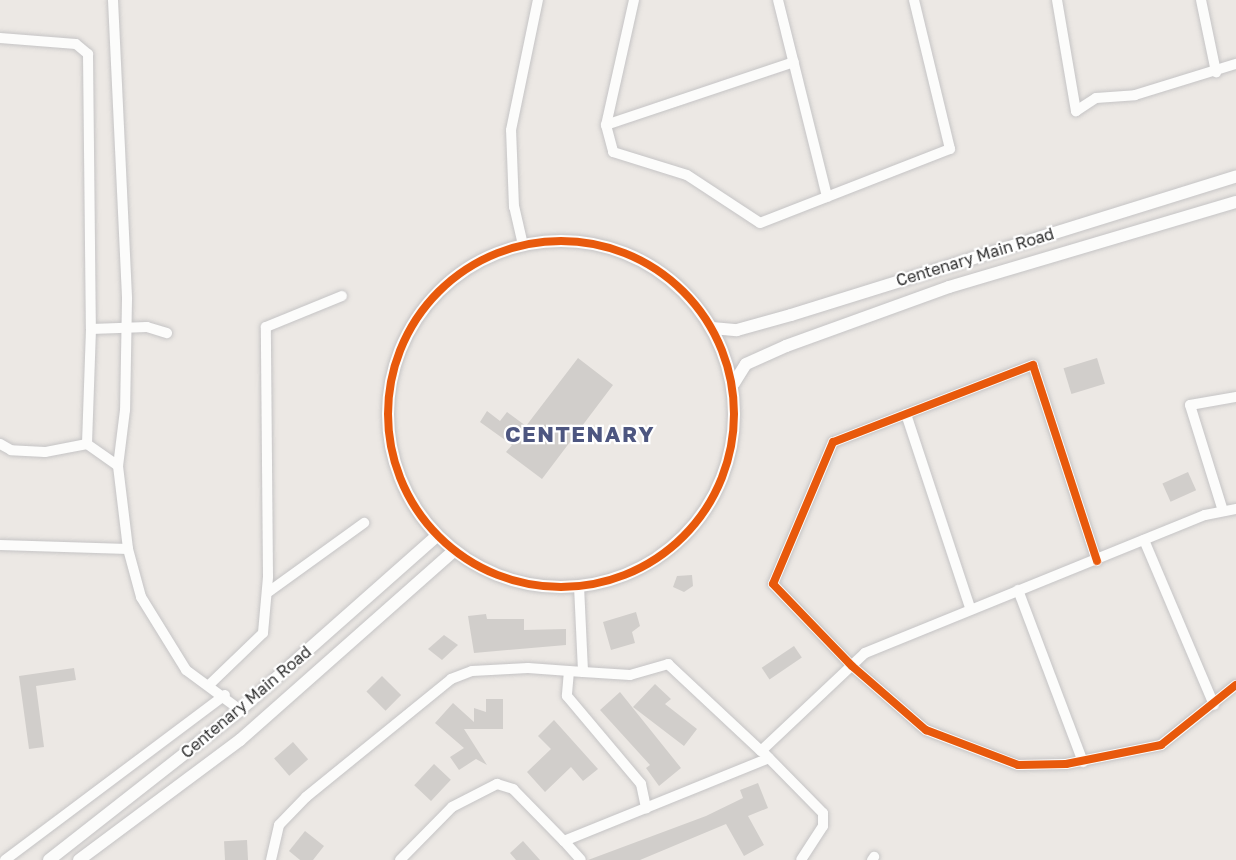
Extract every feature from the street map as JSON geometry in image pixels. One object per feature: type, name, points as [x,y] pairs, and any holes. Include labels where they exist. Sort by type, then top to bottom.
[{"type":"street","points":[[113,0],[127,330],[118,466],[128,549],[141,597],[186,670],[225,695],[240,710]]},
{"type":"street","points":[[523,245],[514,207],[511,130],[538,0]]},
{"type":"street","points":[[634,0],[606,125],[613,152],[687,176],[760,223],[950,149],[914,0]]},
{"type":"street","points":[[778,0],[827,197]]},
{"type":"street","points":[[1057,0],[1076,111],[1096,98],[1135,95],[1236,64]]},
{"type":"street","points":[[1201,0],[1216,72]]},
{"type":"street","points":[[0,38],[76,44],[88,54],[91,329],[87,444]]},
{"type":"street","points":[[606,125],[794,62]]},
{"type":"street","name":"Centenary Main Road","points":[[712,328],[737,330],[791,315],[1236,176]]},
{"type":"street","name":"Centenary Main Road","points":[[734,383],[746,364],[786,346],[949,287],[1236,202]]},
{"type":"street","points":[[564,240],[604,246],[642,260],[675,283],[712,328],[734,383],[731,445],[717,488],[693,525],[641,566],[579,586],[534,586],[492,574],[454,551],[436,536],[412,504],[395,466],[388,426],[396,366],[422,311],[450,281],[485,259],[523,245],[564,240]]},
{"type":"street","points":[[209,685],[263,633],[267,593],[266,327],[342,296]]},
{"type":"street","points":[[91,329],[166,333]]},
{"type":"street","points":[[1097,561],[1033,365],[833,442],[773,584],[852,666],[926,730],[978,754],[1018,765],[1083,762],[1161,745],[1214,705],[1236,685]]},
{"type":"street","points":[[1223,511],[1190,405],[1236,397]]},
{"type":"street","points":[[906,414],[970,608]]},
{"type":"street","points":[[0,444],[11,450],[45,452],[87,444],[118,466]]},
{"type":"street","points":[[564,841],[646,808],[765,754],[865,654],[970,608],[1097,561],[1144,540],[1223,511],[1236,509]]},
{"type":"street","points":[[267,593],[364,523]]},
{"type":"street","name":"Centenary Main Road","points":[[49,860],[240,710],[436,536]]},
{"type":"street","points":[[1144,540],[1214,705]]},
{"type":"street","points":[[0,545],[128,549]]},
{"type":"street","name":"Centenary Main Road","points":[[79,860],[240,740],[454,551]]},
{"type":"street","points":[[579,586],[583,672]]},
{"type":"street","points":[[1018,590],[1083,762]]},
{"type":"street","points":[[271,860],[271,842],[292,811],[451,679],[472,671],[568,671],[630,675],[668,664],[765,754],[823,813],[823,826],[801,860]]},
{"type":"street","points":[[568,671],[567,696],[641,784],[646,808]]},
{"type":"street","points":[[5,860],[225,695]]},
{"type":"street","points":[[400,860],[452,807],[497,784],[513,789],[581,860]]},
{"type":"building","points":[[578,358],[613,385],[542,479],[506,452],[512,445],[480,422],[487,411],[500,421],[507,412],[526,426]]},
{"type":"building","points":[[1097,358],[1105,384],[1071,394],[1064,368]]},
{"type":"building","points":[[1188,472],[1196,490],[1171,502],[1162,483]]},
{"type":"building","points":[[692,575],[693,586],[684,592],[673,587],[677,576]]},
{"type":"building","points":[[636,612],[640,626],[632,632],[635,643],[611,650],[603,622]]},
{"type":"building","points":[[486,614],[487,619],[524,619],[524,630],[566,629],[566,645],[474,653],[468,616]]},
{"type":"building","points":[[444,635],[458,645],[442,660],[428,649]]},
{"type":"building","points":[[794,646],[802,658],[769,679],[762,668]]},
{"type":"building","points":[[74,668],[76,680],[36,686],[44,747],[29,749],[19,676]]},
{"type":"building","points":[[382,676],[401,695],[386,711],[366,692]]},
{"type":"building","points":[[655,684],[671,699],[665,704],[697,729],[684,746],[633,707]]},
{"type":"building","points":[[620,692],[681,768],[659,786],[646,768],[650,765],[600,710]]},
{"type":"building","points":[[486,699],[503,699],[503,729],[464,729],[487,765],[476,759],[459,770],[450,757],[464,748],[435,723],[453,703],[474,722],[474,708],[486,712]]},
{"type":"building","points":[[554,720],[598,769],[583,781],[571,767],[545,792],[527,772],[551,749],[538,736]]},
{"type":"building","points":[[293,742],[308,759],[289,776],[274,758]]},
{"type":"building","points":[[434,764],[451,780],[431,801],[414,785]]},
{"type":"building","points":[[758,783],[768,808],[748,816],[764,845],[744,856],[726,824],[640,860],[588,860],[706,816],[743,798],[740,790]]},
{"type":"building","points":[[305,831],[324,846],[313,860],[300,860],[289,851]]},
{"type":"building","points":[[247,840],[248,860],[225,860],[224,841]]},
{"type":"building","points":[[523,841],[540,860],[516,860],[510,853]]},
{"type":"cycle path","points":[[561,241],[595,245],[627,255],[657,270],[683,292],[705,318],[720,348],[730,380],[734,414],[730,448],[720,480],[705,510],[683,536],[657,558],[627,573],[595,583],[561,587],[527,583],[495,573],[465,558],[439,536],[417,510],[402,480],[392,448],[388,414],[392,380],[402,348],[417,318],[439,292],[465,270],[495,255],[527,245],[561,241]]},
{"type":"cycle path","points":[[1097,561],[1033,365],[833,442],[773,584],[852,666],[926,730],[1018,765],[1066,764],[1161,745],[1236,685]]},
{"type":"district","name":"CENTENARY","points":[[580,434]]}]
